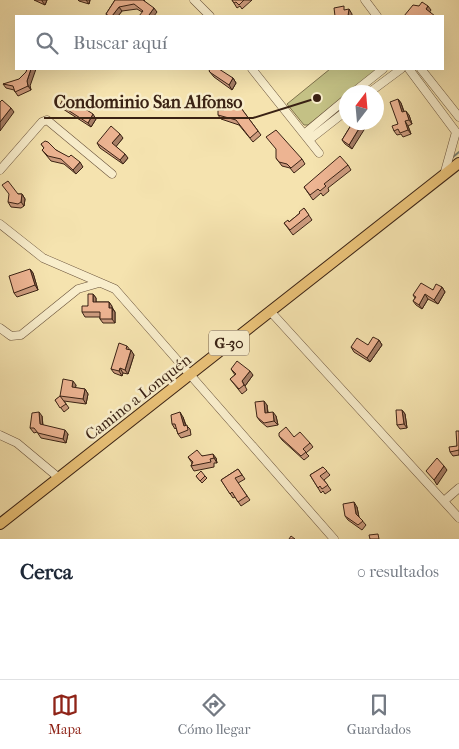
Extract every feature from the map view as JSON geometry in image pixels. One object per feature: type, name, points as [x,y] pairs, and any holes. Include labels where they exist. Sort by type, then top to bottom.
[{"type":"main road","name":"Camino a Lonquén","points":[[0,524],[459,163]]},
{"type":"street","points":[[194,0],[209,15]]},
{"type":"street","points":[[364,0],[376,15]]},
{"type":"street","points":[[253,70],[319,153]]},
{"type":"street","points":[[363,85],[382,70]]},
{"type":"street","points":[[379,85],[400,70]]},
{"type":"street","points":[[409,70],[458,133],[444,174]]},
{"type":"street","points":[[422,70],[459,117]]},
{"type":"street","points":[[304,134],[339,105]]},
{"type":"street","points":[[309,140],[339,116]]},
{"type":"street","points":[[0,170],[42,122],[47,120],[112,174]]},
{"type":"street","points":[[0,224],[43,258],[109,285],[118,292],[334,539]]},
{"type":"street","points":[[0,328],[11,336],[21,335],[78,289],[101,282]]},
{"type":"street","points":[[270,311],[459,518]]},
{"type":"street","points":[[0,435],[17,443],[59,478]]},
{"type":"street","points":[[444,501],[459,488]]},
{"type":"shaded area","points":[[329,70],[377,70],[358,85],[339,85],[339,100],[308,125],[304,125],[287,104]]},
{"type":"building","points":[[115,0],[143,0],[154,8],[149,15],[140,15],[143,11],[134,4],[119,7],[113,15],[106,14]]},
{"type":"building","points":[[232,0],[244,0],[239,5]]},
{"type":"building","points":[[422,2],[428,6],[426,9],[434,15],[405,15],[413,5],[419,6]]},
{"type":"building","points":[[344,6],[344,10],[349,9],[348,15],[335,15],[334,8]]},
{"type":"building","points":[[27,70],[31,70],[27,81],[28,86],[15,92],[13,86],[3,84],[19,79]]},
{"type":"building","points":[[221,70],[233,78],[229,85],[209,71]]},
{"type":"building","points":[[64,97],[71,101],[73,98],[81,103],[79,105],[93,114],[88,123],[60,105]]},
{"type":"building","points":[[398,99],[402,112],[406,111],[409,120],[405,121],[408,130],[400,133],[398,129],[394,131],[392,126],[398,124],[390,102]]},
{"type":"building","points":[[2,100],[11,108],[0,122],[0,102]]},
{"type":"building","points":[[225,106],[241,108],[258,131],[250,138],[236,120],[218,115],[218,110],[224,110]]},
{"type":"building","points":[[111,126],[120,134],[112,143],[125,154],[120,160],[97,143]]},
{"type":"building","points":[[276,130],[302,159],[291,168],[287,164],[279,162],[276,158],[276,149],[266,137]]},
{"type":"building","points":[[348,130],[358,130],[349,145],[342,140]]},
{"type":"building","points":[[45,141],[56,150],[69,157],[71,155],[80,162],[73,170],[61,159],[48,156],[42,150],[44,148],[41,144]]},
{"type":"building","points":[[340,156],[348,165],[324,184],[326,186],[320,191],[318,189],[310,195],[304,187]]},
{"type":"building","points":[[8,181],[18,194],[22,194],[21,202],[18,204],[8,202],[9,194],[2,185]]},
{"type":"building","points":[[304,208],[309,215],[290,230],[284,223],[288,220],[289,222]]},
{"type":"building","points":[[30,269],[35,285],[14,293],[9,276]]},
{"type":"building","points":[[421,283],[433,290],[436,284],[442,287],[434,300],[425,294],[419,305],[413,301],[416,297],[413,295]]},
{"type":"building","points":[[88,294],[93,294],[93,302],[109,302],[109,308],[112,308],[112,319],[100,319],[100,312],[82,312],[82,306],[88,306]]},
{"type":"building","points":[[373,337],[379,340],[367,358],[351,347],[357,338],[368,345]]},
{"type":"building","points":[[119,343],[127,346],[126,349],[131,350],[125,370],[120,368],[119,371],[111,369]]},
{"type":"building","points":[[237,361],[250,371],[242,381],[244,385],[239,389],[230,379],[236,374],[231,369]]},
{"type":"building","points":[[63,379],[73,381],[72,387],[85,389],[83,399],[60,396]]},
{"type":"building","points":[[60,396],[66,404],[60,408],[55,400]]},
{"type":"building","points":[[264,401],[265,413],[273,412],[274,421],[264,423],[257,417],[255,402]]},
{"type":"building","points":[[396,410],[402,410],[404,424],[397,425]]},
{"type":"building","points":[[39,412],[40,424],[65,430],[63,439],[38,433],[34,428],[30,428],[32,413]]},
{"type":"building","points":[[180,412],[184,426],[187,425],[188,430],[178,434],[175,424],[172,424],[171,415]]},
{"type":"building","points":[[286,427],[294,437],[300,432],[310,443],[303,449],[306,452],[301,456],[279,436],[279,433]]},
{"type":"building","points":[[456,431],[459,431],[459,450],[450,452],[449,447],[457,446]]},
{"type":"building","points":[[197,450],[202,456],[213,454],[214,458],[210,459],[211,462],[191,466],[193,462],[188,457]]},
{"type":"building","points":[[437,458],[444,466],[434,480],[426,471]]},
{"type":"building","points":[[323,467],[327,471],[320,476],[328,485],[322,489],[320,486],[318,488],[310,475]]},
{"type":"building","points":[[238,469],[242,475],[235,478],[247,496],[238,502],[221,480]]},
{"type":"building","points":[[201,471],[205,476],[200,481],[196,476]]},
{"type":"building","points":[[354,502],[356,514],[363,521],[358,525],[345,516],[343,504]]},
{"type":"building","points":[[378,534],[379,539],[370,539],[369,535]]},
{"type":"waterway","points":[[453,157],[459,152]]},
{"type":"place","name":"Condominio San Alfonso","points":[[317,98]]}]
